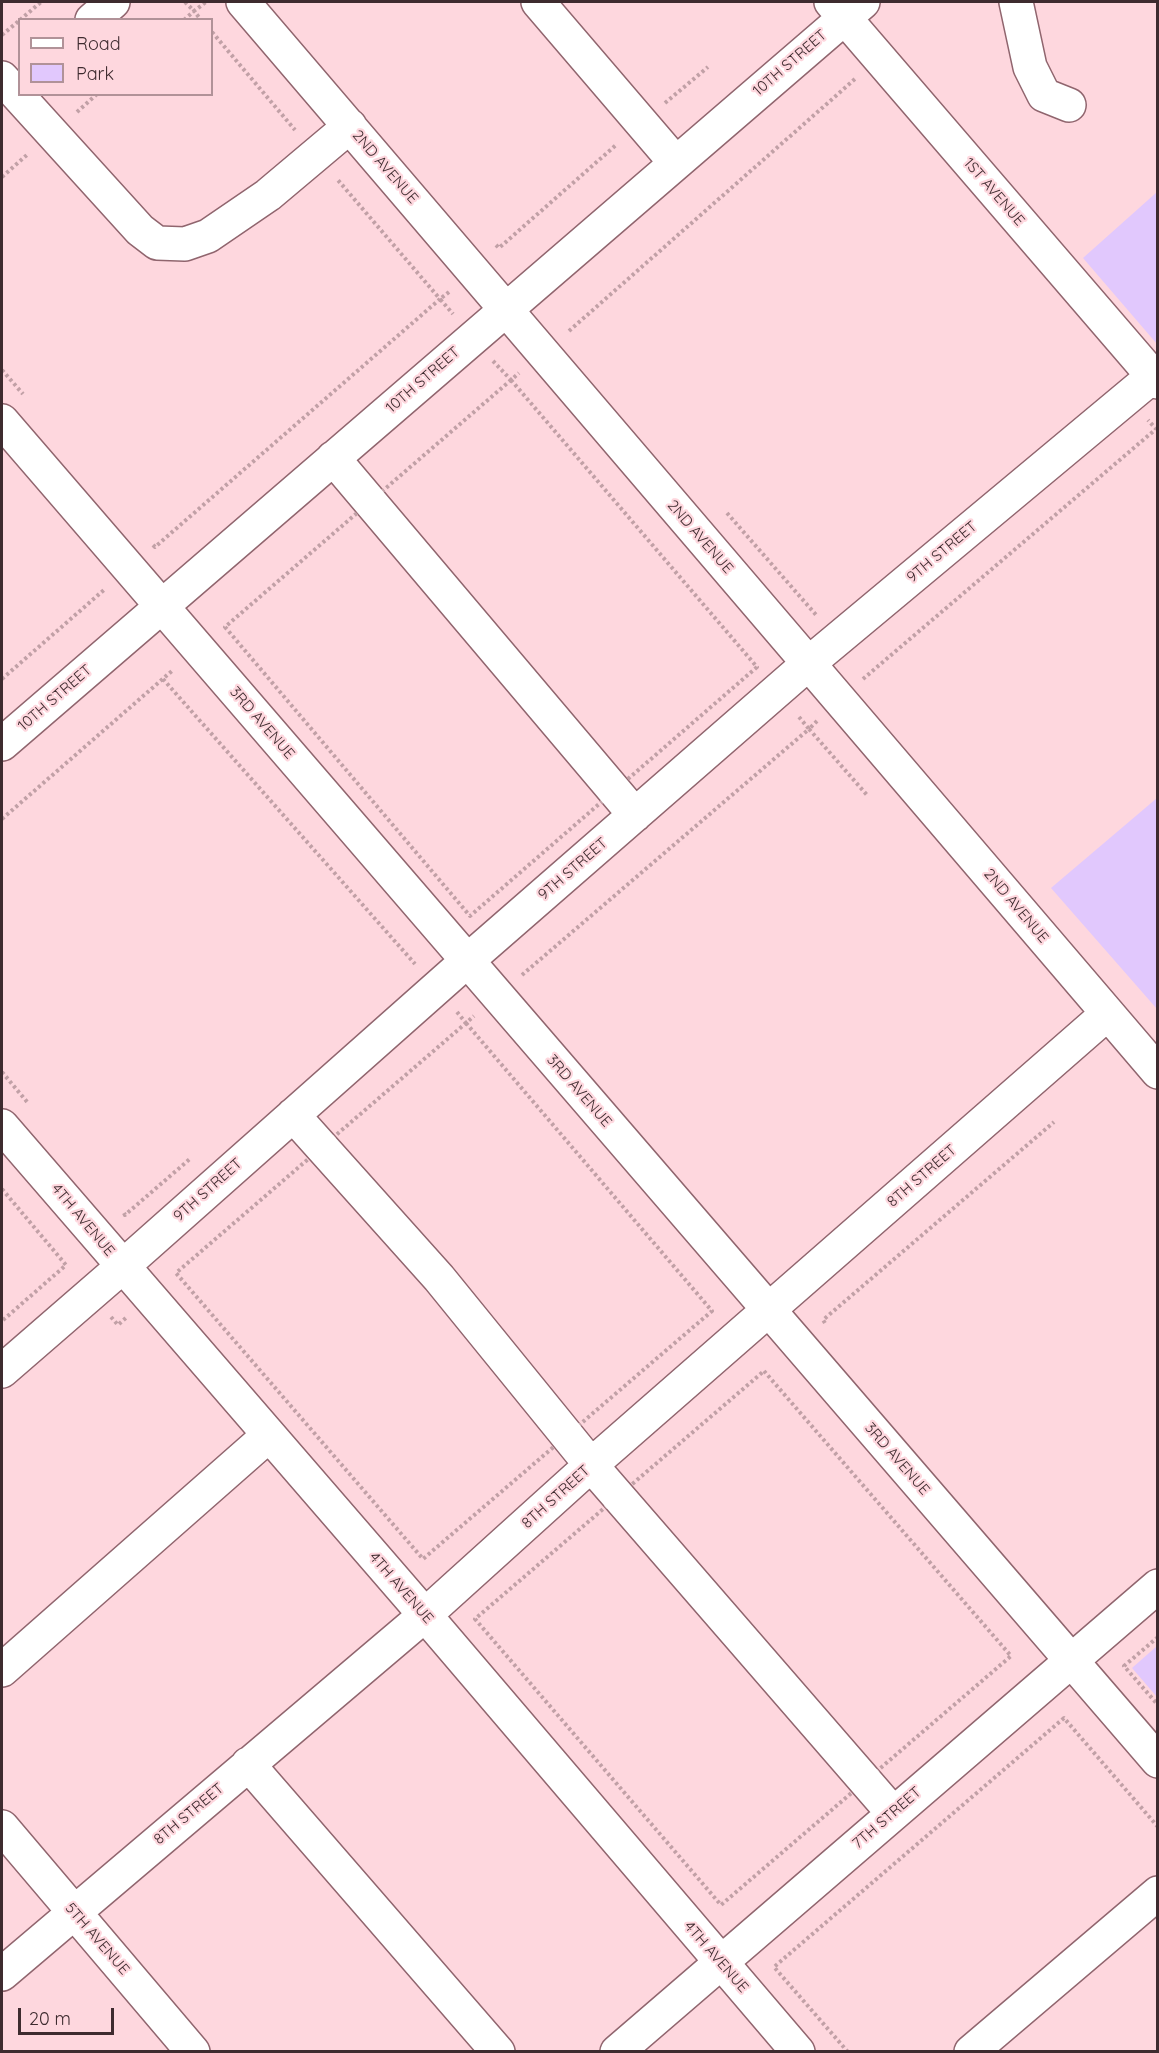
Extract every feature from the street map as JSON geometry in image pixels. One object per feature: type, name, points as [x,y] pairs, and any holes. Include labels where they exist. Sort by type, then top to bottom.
[{"type":"street","points":[[94,18],[113,2]]},
{"type":"street","name":"2ND AVENUE","points":[[243,2],[1158,1072]]},
{"type":"street","points":[[538,2],[675,162]]},
{"type":"street","points":[[1016,2],[1030,67],[1044,95],[1070,105]]},
{"type":"street","name":"10TH STREET","points":[[2,744],[675,162],[839,14]]},
{"type":"street","name":"1ST AVENUE","points":[[839,14],[1156,377]]},
{"type":"street","points":[[9,87],[140,230],[158,243],[185,244],[208,236],[268,195],[350,126]]},
{"type":"street","name":"9TH STREET","points":[[2,1371],[809,663],[1156,377]]},
{"type":"street","name":"3RD AVENUE","points":[[2,421],[1158,1761]]},
{"type":"street","points":[[333,458],[635,815]]},
{"type":"street","name":"8TH STREET","points":[[2,1974],[425,1615],[591,1465],[1107,1014]]},
{"type":"street","points":[[293,1115],[439,1278],[591,1465],[893,1813]]},
{"type":"street","name":"4TH AVENUE","points":[[2,1126],[425,1615],[798,2052]]},
{"type":"street","points":[[2,1670],[268,1435]]},
{"type":"street","name":"7TH STREET","points":[[617,2052],[1158,1586]]},
{"type":"street","points":[[248,1764],[498,2052]]},
{"type":"street","name":"5TH AVENUE","points":[[2,1827],[193,2052]]},
{"type":"street","points":[[971,2052],[1158,1893]]},
{"type":"path","points":[[22,18],[41,2]]},
{"type":"path","points":[[185,2],[199,18]]},
{"type":"path","points":[[186,18],[206,2]]},
{"type":"path","points":[[576,340],[568,331],[855,80],[839,14]]},
{"type":"path","points":[[2,35],[18,22]]},
{"type":"path","points":[[491,239],[499,248],[708,67]]},
{"type":"path","points":[[147,538],[154,547],[456,286]]},
{"type":"path","points":[[440,299],[460,322]]},
{"type":"path","points":[[489,357],[511,380],[524,368]]},
{"type":"path","points":[[2,369],[24,396]]},
{"type":"path","points":[[858,683],[1156,429],[1145,418]]},
{"type":"path","points":[[724,510],[818,617],[826,609]]},
{"type":"path","points":[[2,679],[108,586]]},
{"type":"path","points":[[2,819],[177,667]]},
{"type":"path","points":[[163,679],[416,965]]},
{"type":"path","points":[[530,984],[522,975],[822,716]]},
{"type":"path","points":[[799,717],[867,795]]},
{"type":"path","points":[[457,1012],[466,1023],[477,1014]]},
{"type":"path","points":[[831,1329],[823,1320],[1054,1122]]},
{"type":"path","points":[[125,1215],[198,1152]]},
{"type":"path","points":[[2,1189],[66,1265],[2,1321]]},
{"type":"path","points":[[1158,1637],[1124,1666],[1158,1705]]},
{"type":"path","points":[[848,2052],[774,1967],[1064,1718],[1158,1827]]},
{"type":"green space","points":[[1157,192],[1157,344],[1083,258]]},
{"type":"green space","points":[[1157,798],[1157,1009],[1051,888]]},
{"type":"green space","points":[[1157,1646],[1157,1697],[1132,1668]]}]
